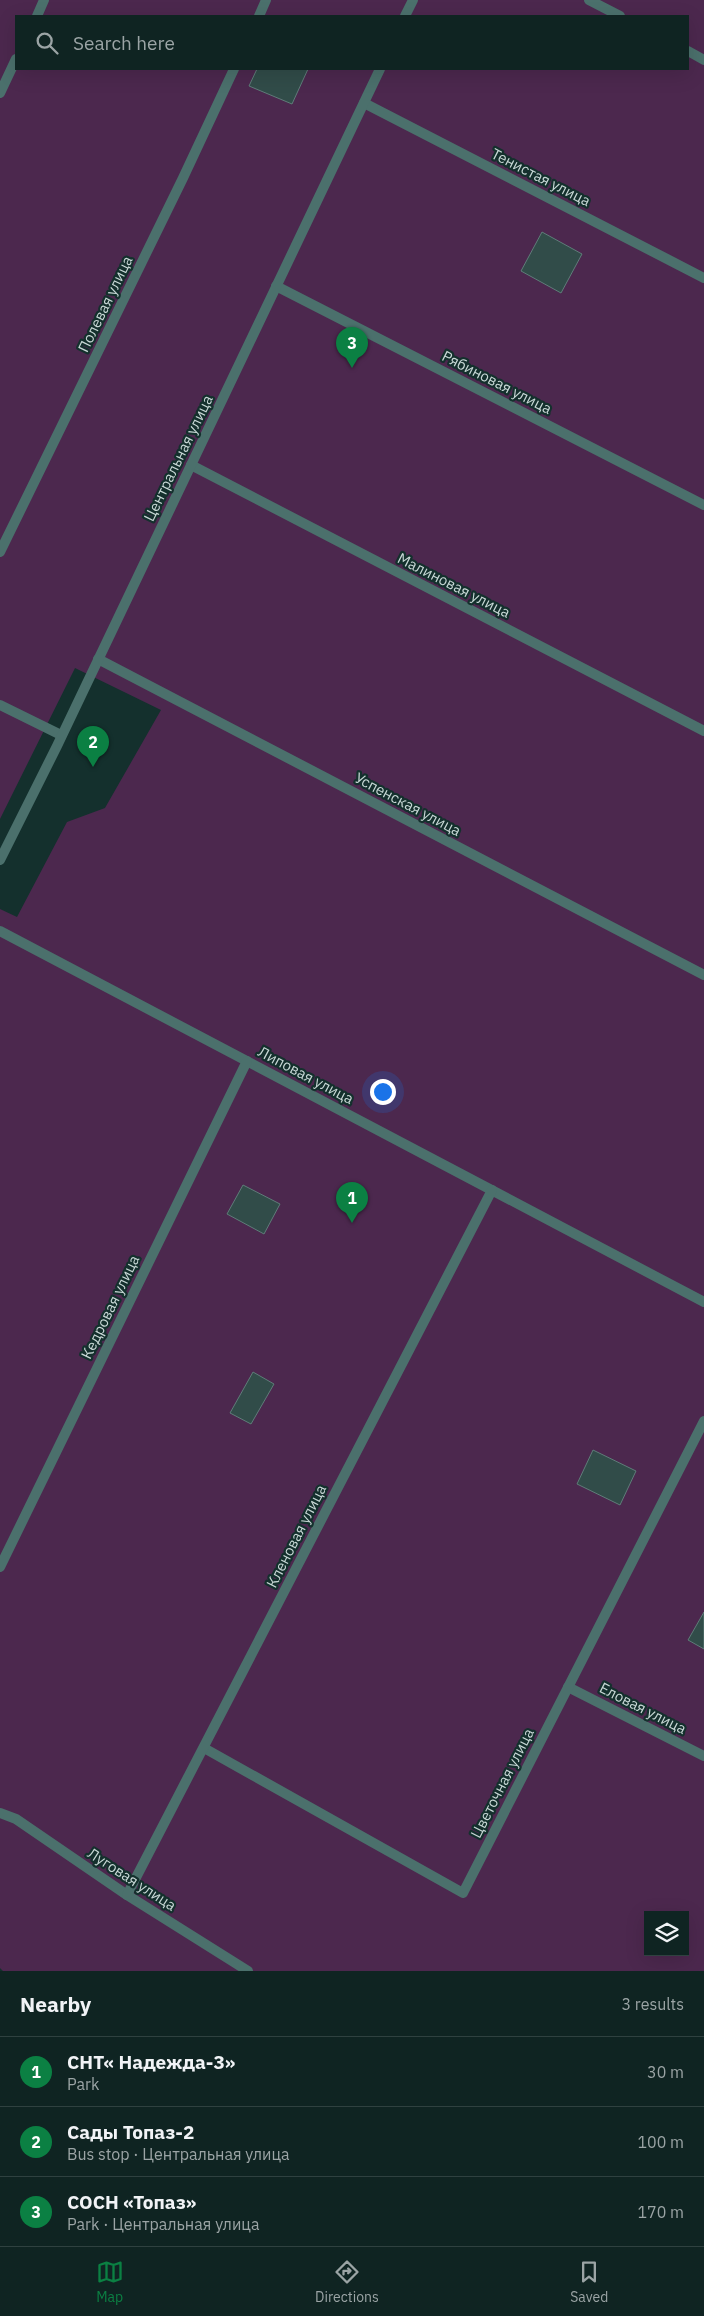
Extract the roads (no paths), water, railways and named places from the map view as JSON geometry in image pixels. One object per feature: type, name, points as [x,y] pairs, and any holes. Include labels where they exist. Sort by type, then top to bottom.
[{"type":"street","points":[[37,15],[44,0]]},
{"type":"street","points":[[259,15],[266,0]]},
{"type":"street","points":[[406,15],[413,0]]},
{"type":"street","points":[[589,0],[618,15]]},
{"type":"street","points":[[689,52],[704,60]]},
{"type":"street","points":[[0,93],[15,61]]},
{"type":"street","name":"Полевая улица","points":[[0,552],[183,178],[234,70]]},
{"type":"street","name":"Центральная улица","points":[[0,860],[62,736],[380,70]]},
{"type":"street","name":"Тенистая улица","points":[[364,103],[704,278]]},
{"type":"street","name":"Рябиновая улица","points":[[276,286],[704,505]]},
{"type":"street","name":"Малиновая улица","points":[[191,465],[704,731]]},
{"type":"street","name":"Успенская улица","points":[[98,659],[704,976]]},
{"type":"street","points":[[0,705],[62,736]]},
{"type":"street","name":"Липовая улица","points":[[0,931],[704,1302]]},
{"type":"street","name":"Кедровая улица","points":[[0,1567],[248,1062]]},
{"type":"street","name":"Кленовая улица","points":[[127,1895],[492,1190]]},
{"type":"street","name":"Цветочная улица","points":[[204,1748],[462,1894],[704,1421]]},
{"type":"street","name":"Еловая улица","points":[[568,1687],[704,1756]]},
{"type":"street","name":"Луговая улица","points":[[0,1812],[16,1819],[127,1895],[248,1971]]},
{"type":"place","name":"СОСН «Топаз»","points":[[352,368]]},
{"type":"place","name":"Сады Топаз-2","points":[[93,767]]},
{"type":"place","name":"СНТ« Надежда-3»","points":[[352,1223]]}]
